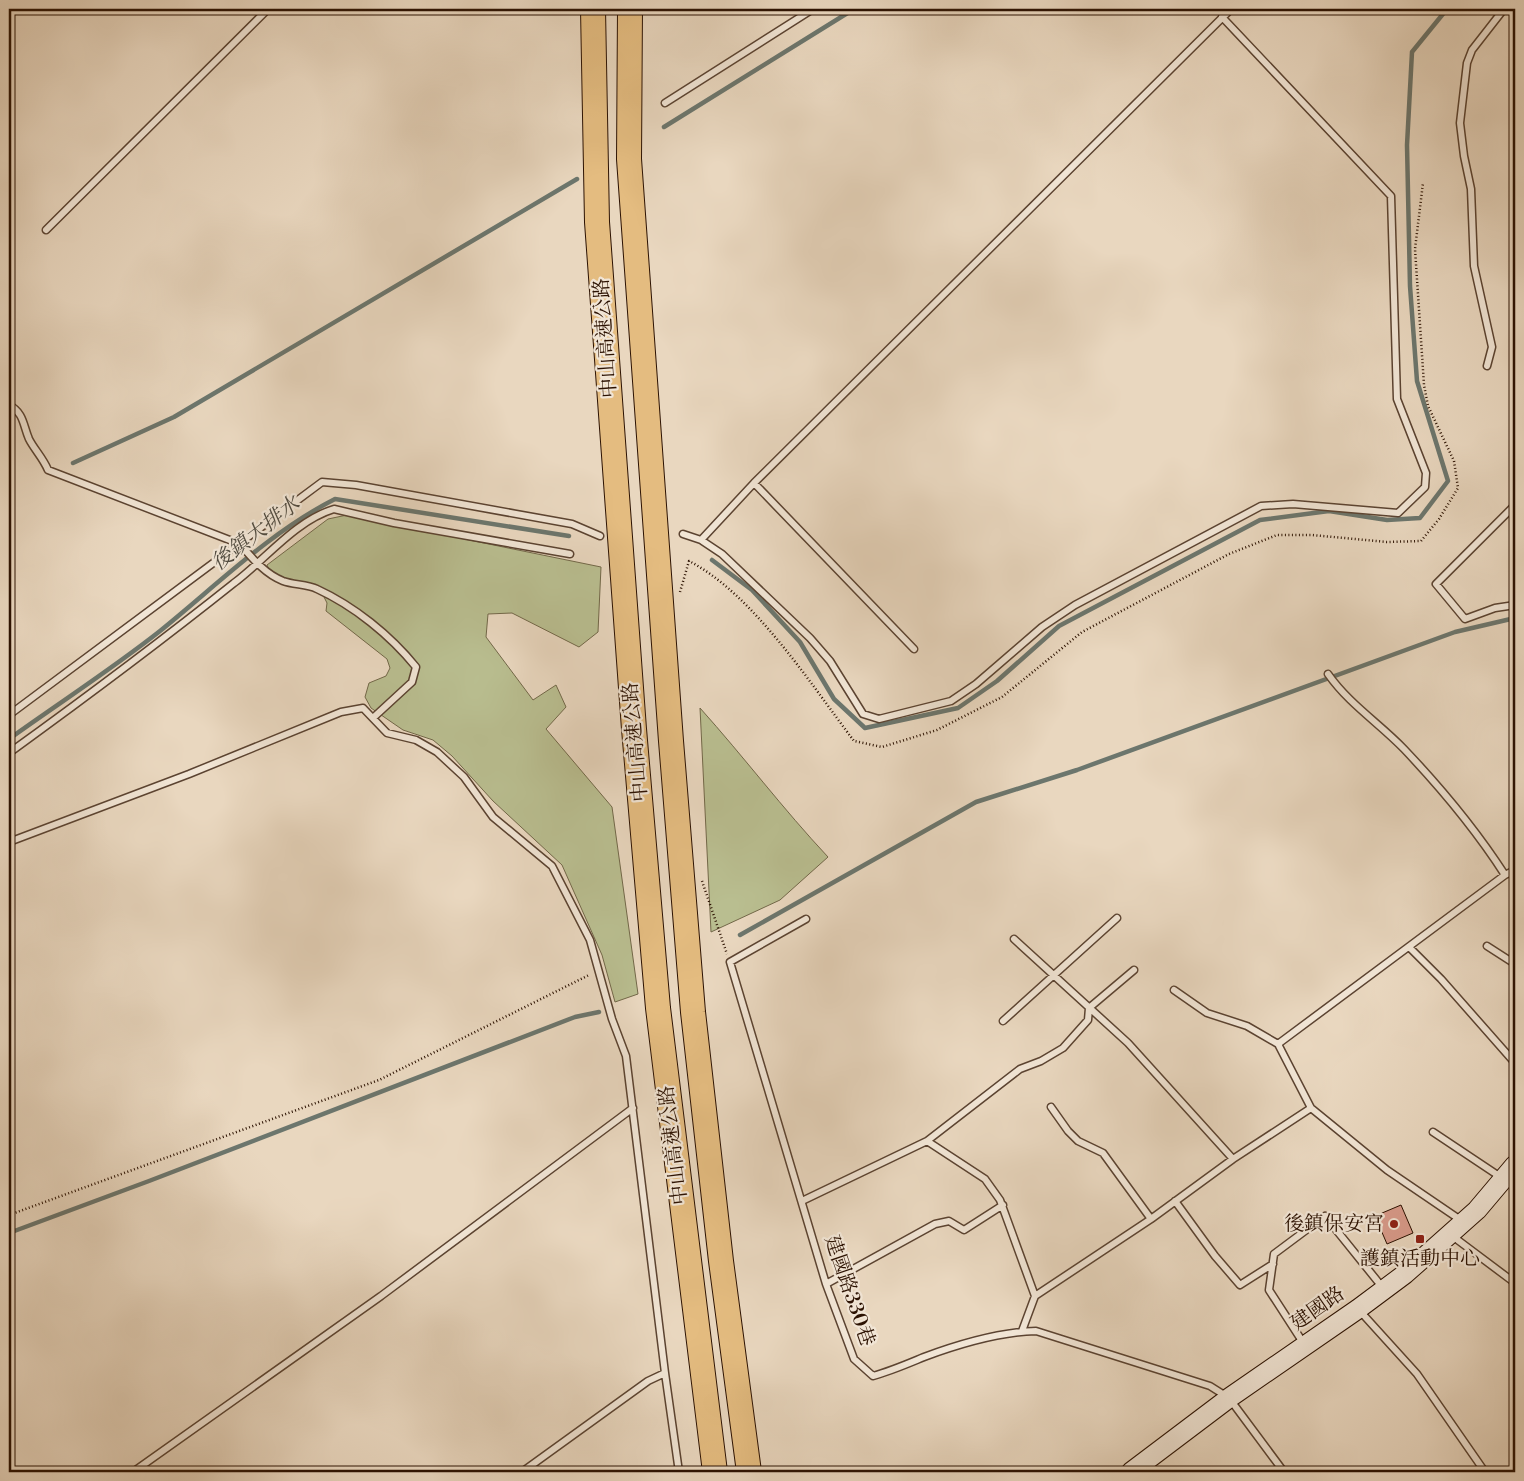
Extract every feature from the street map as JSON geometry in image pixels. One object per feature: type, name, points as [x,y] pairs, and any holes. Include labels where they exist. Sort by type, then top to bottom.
[{"type":"highway","name":"中山高速公路","points":[[593,9],[598,222],[634,729],[658,1008],[715,1472]]},
{"type":"highway","name":"中山高速公路","points":[[630,9],[630,159],[671,741],[694,1022],[721,1261],[749,1472]]},
{"type":"street","name":"建國路","points":[[1130,1472],[1229,1398],[1384,1289],[1456,1228],[1515,1165]]},
{"type":"lane","points":[[46,230],[268,9]]},
{"type":"lane","points":[[665,103],[813,9]]},
{"type":"lane","points":[[701,540],[754,483],[1231,9]]},
{"type":"lane","points":[[1487,366],[1492,347],[1474,266],[1472,189],[1464,156],[1460,124],[1467,63],[1472,50],[1504,9]]},
{"type":"lane","points":[[683,534],[701,540],[722,554],[810,638],[830,661],[864,714],[879,718],[951,701],[976,684],[1042,627],[1075,605],[1261,506],[1294,504],[1398,513],[1407,506],[1425,487],[1426,473],[1397,399],[1391,196],[1222,17]]},
{"type":"lane","points":[[9,405],[17,409],[25,421],[29,439],[42,455],[48,470],[242,546],[256,563],[282,581],[315,588],[352,608],[404,653],[416,667],[412,682],[374,717]]},
{"type":"lane","points":[[9,715],[242,546],[322,482],[356,485],[572,524],[600,536]]},
{"type":"lane","points":[[754,483],[914,649]]},
{"type":"lane","points":[[1515,505],[1436,584],[1465,619],[1495,608],[1515,605]]},
{"type":"lane","points":[[9,753],[126,669],[289,535],[325,512],[334,509],[394,523],[570,554]]},
{"type":"lane","points":[[1328,674],[1342,694],[1403,749],[1484,841],[1505,875]]},
{"type":"lane","points":[[9,842],[189,774],[341,712],[364,708],[387,733],[416,740],[437,752],[464,777],[493,817],[552,866],[590,940],[600,970],[612,1020],[626,1056],[664,1373],[679,1472]]},
{"type":"lane","points":[[1278,1044],[1505,875],[1515,870]]},
{"type":"lane","points":[[1003,1021],[1116,918]]},
{"type":"lane","points":[[730,962],[806,919]]},
{"type":"lane","points":[[1014,939],[1128,1043],[1233,1159]]},
{"type":"lane","points":[[1487,946],[1515,964]]},
{"type":"lane","points":[[1409,947],[1441,979],[1515,1063]]},
{"type":"lane","name":"建國路330巷","points":[[730,962],[826,1284],[854,1359],[873,1376],[893,1371],[924,1357],[1009,1332],[1036,1331],[1201,1383],[1229,1398]]},
{"type":"lane","points":[[802,1201],[927,1141],[1020,1069],[1041,1061],[1063,1048],[1088,1020],[1089,1008],[1134,970]]},
{"type":"lane","points":[[1174,990],[1207,1013],[1247,1026],[1278,1044],[1311,1108],[1456,1228],[1515,1284]]},
{"type":"lane","points":[[1051,1106],[1068,1131],[1078,1141],[1103,1153],[1150,1219]]},
{"type":"lane","points":[[133,1472],[381,1296],[633,1108]]},
{"type":"lane","points":[[1022,1331],[1035,1296],[1150,1219],[1233,1159],[1311,1108]]},
{"type":"lane","points":[[1433,1132],[1503,1179]]},
{"type":"lane","points":[[927,1141],[985,1179],[1003,1205],[1035,1296]]},
{"type":"lane","points":[[1175,1201],[1215,1256],[1240,1285],[1273,1264]]},
{"type":"lane","points":[[826,1284],[935,1224],[949,1221],[964,1230],[1003,1205]]},
{"type":"lane","points":[[1305,1346],[1269,1290],[1274,1254],[1325,1216],[1384,1289]]},
{"type":"lane","points":[[1358,1309],[1417,1374],[1485,1472]]},
{"type":"lane","points":[[522,1472],[648,1381],[664,1373]]},
{"type":"lane","points":[[1229,1398],[1284,1472]]},
{"type":"path","points":[[680,594],[689,561],[727,587],[789,654],[854,741],[882,747],[937,730],[1002,697],[1082,632],[1228,554],[1277,535],[1312,535],[1387,542],[1421,540],[1439,519],[1458,488],[1454,461],[1428,406],[1424,385],[1415,249],[1422,183]]},
{"type":"path","points":[[699,872],[730,962]]},
{"type":"path","points":[[9,1215],[378,1080],[600,970]]},
{"type":"green space","points":[[347,515],[601,567],[598,632],[579,647],[512,613],[488,614],[486,637],[533,700],[556,685],[566,707],[546,729],[612,807],[638,994],[615,1002],[602,955],[562,865],[493,801],[452,756],[433,740],[403,730],[371,708],[365,697],[369,683],[386,676],[390,668],[387,659],[326,611],[327,603],[322,593],[271,574],[267,565],[328,519]]},
{"type":"green space","points":[[700,708],[828,857],[780,900],[711,932]]},
{"type":"building","name":"後鎮保安宮","points":[[1401,1205],[1413,1233],[1387,1244],[1375,1216]]},
{"type":"waterway","points":[[664,127],[854,9]]},
{"type":"waterway","points":[[712,560],[752,590],[800,642],[834,699],[865,728],[958,708],[997,681],[1059,626],[1260,520],[1329,511],[1387,520],[1420,518],[1448,481],[1417,381],[1410,286],[1407,145],[1412,52],[1447,9]]},
{"type":"waterway","points":[[73,463],[174,417],[577,179]]},
{"type":"waterway","name":"後鎮大排水","points":[[9,739],[142,645],[266,543],[311,512],[335,499],[569,536]]},
{"type":"waterway","points":[[740,935],[976,802],[1077,770],[1455,632],[1515,618]]},
{"type":"waterway","points":[[9,1233],[575,1017],[599,1012]]},
{"type":"place","name":"後鎮保安宮","points":[[1394,1224]]},
{"type":"place","name":"護鎮活動中心","points":[[1420,1239]]}]
